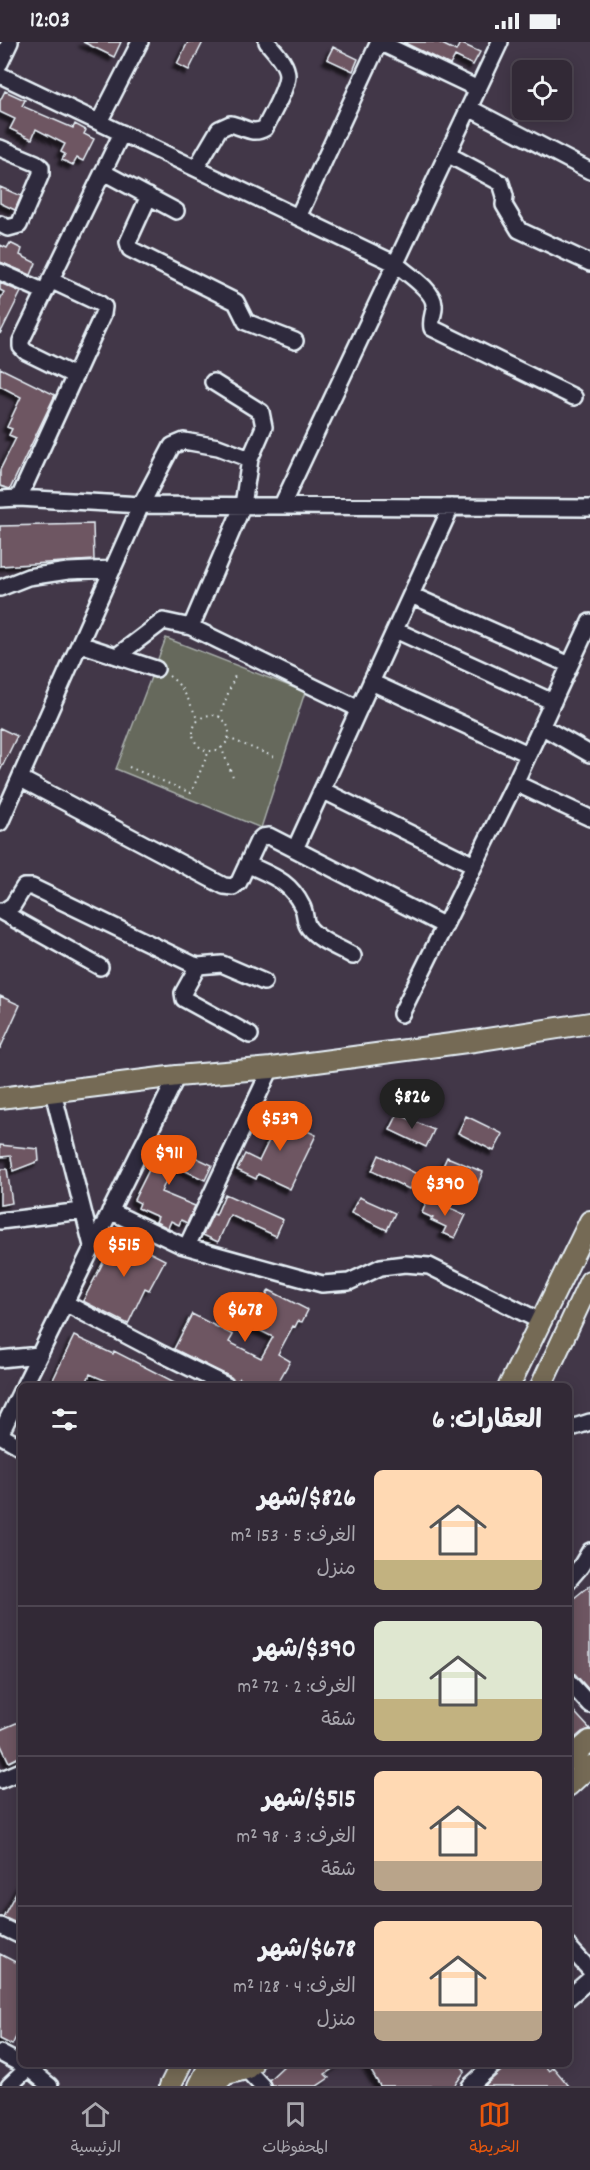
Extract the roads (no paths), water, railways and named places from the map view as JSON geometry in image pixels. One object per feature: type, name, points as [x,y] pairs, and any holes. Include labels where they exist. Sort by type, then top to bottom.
[{"type":"main road","points":[[0,1098],[177,1076],[271,1068],[590,1023]]},
{"type":"main road","points":[[511,1383],[590,1221]]},
{"type":"main road","points":[[542,1383],[590,1281]]},
{"type":"main road","points":[[572,1756],[590,1740]]},
{"type":"main road","points":[[572,1782],[590,1766]]},
{"type":"main road","points":[[170,2086],[180,2067]]},
{"type":"main road","points":[[199,2086],[230,2070]]},
{"type":"street","points":[[0,63],[10,42]]},
{"type":"street","points":[[99,122],[140,42]]},
{"type":"street","points":[[196,168],[219,129],[230,124],[248,131],[259,132],[265,128],[285,84],[287,73],[283,63],[267,42]]},
{"type":"street","points":[[298,217],[379,42],[478,89]]},
{"type":"street","points":[[282,505],[500,42]]},
{"type":"street","points":[[0,75],[396,264],[429,292],[435,304],[430,319],[432,328],[574,397]]},
{"type":"street","points":[[469,108],[590,171]]},
{"type":"street","points":[[75,376],[26,352],[21,347],[21,341],[122,133]]},
{"type":"street","points":[[0,148],[36,163],[40,167],[41,174],[19,225],[8,228],[0,224]]},
{"type":"street","points":[[447,153],[501,183],[505,195],[504,205],[519,230],[590,263]]},
{"type":"street","points":[[103,172],[176,211]]},
{"type":"street","points":[[149,196],[128,242],[130,249],[236,302],[246,322],[295,341]]},
{"type":"street","points":[[0,272],[99,303],[104,307],[103,314],[19,498]]},
{"type":"street","points":[[190,627],[243,505],[250,459],[264,427],[261,412],[213,382]]},
{"type":"street","points":[[0,823],[141,505],[172,446],[184,441],[218,447],[250,459]]},
{"type":"street","points":[[0,499],[19,498],[141,505],[590,508]]},
{"type":"street","points":[[295,849],[451,507]]},
{"type":"street","points":[[0,588],[28,577],[68,571],[113,569]]},
{"type":"street","points":[[411,595],[570,665]]},
{"type":"street","points":[[117,656],[163,621],[190,627],[359,709]]},
{"type":"street","points":[[401,1014],[515,783],[590,622]]},
{"type":"street","points":[[395,630],[553,702]]},
{"type":"street","points":[[80,644],[156,669]]},
{"type":"street","points":[[371,682],[528,754]]},
{"type":"street","points":[[541,726],[590,754]]},
{"type":"street","points":[[21,778],[224,886],[233,887],[239,882],[258,841],[262,837],[269,836],[445,926]]},
{"type":"street","points":[[515,783],[590,818]]},
{"type":"street","points":[[322,790],[474,866]]},
{"type":"street","points":[[247,864],[280,879],[290,887],[305,913],[306,926],[313,933],[353,956]]},
{"type":"street","points":[[2,911],[13,905],[24,887],[32,887],[198,966],[222,964],[264,982]]},
{"type":"street","points":[[2,911],[100,967]]},
{"type":"street","points":[[198,966],[183,993],[184,999],[250,1035]]},
{"type":"street","points":[[188,1246],[271,1068]]},
{"type":"street","points":[[25,1383],[177,1076]]},
{"type":"street","points":[[53,1092],[92,1246]]},
{"type":"street","points":[[0,1221],[82,1210]]},
{"type":"street","points":[[110,1211],[188,1246],[322,1284],[349,1282],[381,1267],[405,1264],[429,1266],[542,1322]]},
{"type":"street","points":[[64,1303],[221,1383]]},
{"type":"street","points":[[0,1359],[39,1355]]},
{"type":"street","points":[[18,1397],[0,1435],[18,1445]]},
{"type":"street","points":[[572,1428],[590,1422]]},
{"type":"street","points":[[572,1576],[590,1551]]},
{"type":"street","points":[[572,1685],[590,1705]]},
{"type":"street","points":[[0,1780],[18,1772]]},
{"type":"street","points":[[0,1926],[18,1935]]},
{"type":"street","points":[[572,1950],[590,1970]]},
{"type":"street","points":[[572,1995],[590,1979]]},
{"type":"street","points":[[0,2053],[18,2063]]},
{"type":"street","points":[[470,2086],[491,2067]]},
{"type":"street","points":[[9,2086],[28,2068],[50,2086]]},
{"type":"street","points":[[230,2070],[262,2086]]}]
